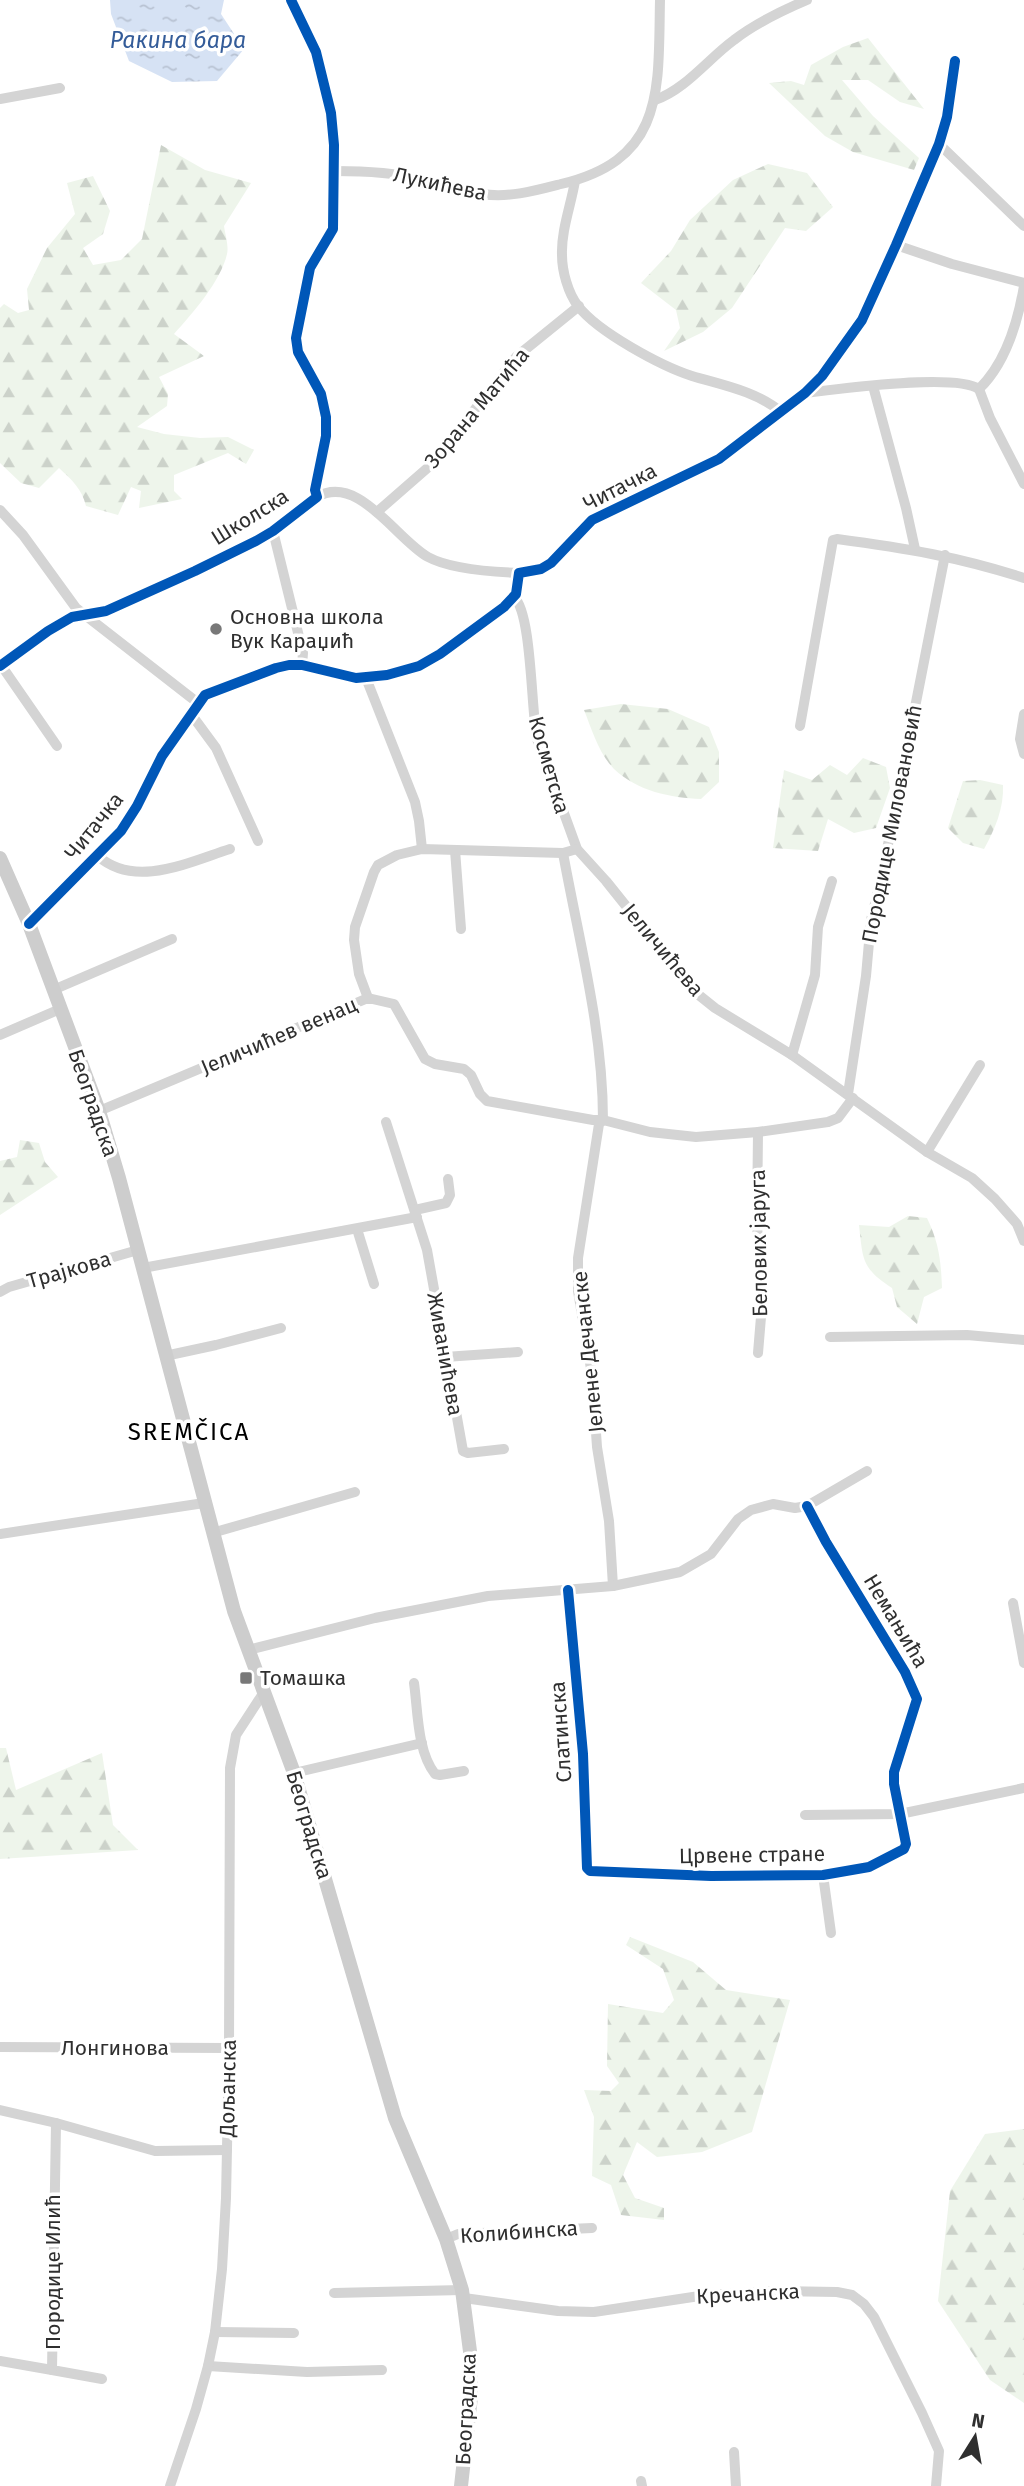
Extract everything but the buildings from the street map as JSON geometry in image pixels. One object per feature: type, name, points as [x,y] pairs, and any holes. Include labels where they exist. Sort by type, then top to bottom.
[{"type":"main road","name":"Београдска","points":[[0,858],[6,886],[29,924],[99,1111],[212,1533],[248,1650],[294,1773],[395,2118],[446,2239],[463,2294],[471,2359],[471,2398],[461,2486]]},
{"type":"street","name":"Школска","points":[[1,665],[72,617],[106,611],[218,560],[273,531],[317,496],[315,490],[326,436],[326,417],[321,394],[298,352],[296,338],[310,268],[333,229],[335,171],[331,113],[323,77],[311,38],[291,0]]},
{"type":"street","name":"Лукићева","points":[[335,171],[394,174],[462,191],[509,196],[575,181],[607,165],[630,148],[647,126],[655,100],[660,0]]},
{"type":"street","points":[[655,100],[663,97],[747,31],[779,12],[807,0]]},
{"type":"street","name":"Читачка","points":[[519,573],[541,569],[551,563],[592,520],[719,459],[805,394],[822,376],[862,320],[939,144],[947,117],[955,61]]},
{"type":"street","points":[[0,100],[60,88]]},
{"type":"street","points":[[939,144],[1024,226]]},
{"type":"street","points":[[575,181],[561,257],[570,290],[579,306],[602,327],[666,365],[759,397],[781,412]]},
{"type":"street","points":[[896,245],[1024,285],[1013,328],[988,380],[979,389],[990,418],[1024,484]]},
{"type":"street","name":"Зорана Матића","points":[[377,512],[432,464],[516,357],[579,306]]},
{"type":"street","name":"Читачка","points":[[805,394],[843,387],[953,382],[973,385],[979,389]]},
{"type":"street","points":[[873,386],[910,520],[915,549]]},
{"type":"street","points":[[317,496],[327,491],[350,494],[377,512],[412,547],[430,558],[446,564],[519,573],[514,597]]},
{"type":"street","points":[[0,510],[23,535],[68,598],[84,614],[198,703]]},
{"type":"street","points":[[273,531],[303,653],[302,665]]},
{"type":"street","points":[[800,726],[833,540],[837,538],[915,549],[1024,578]]},
{"type":"street","name":"Породице Миловановић","points":[[851,1096],[871,920],[945,555]]},
{"type":"street","name":"Читачка","points":[[29,924],[98,856],[129,820],[162,756],[198,703],[214,691],[276,668],[302,665],[350,677],[366,678],[403,671],[440,654],[514,597]]},
{"type":"street","name":"Косметска","points":[[514,597],[520,605],[526,635],[537,739],[577,849]]},
{"type":"street","points":[[1,665],[57,746]]},
{"type":"street","points":[[366,678],[415,802],[422,849]]},
{"type":"street","points":[[191,714],[216,748],[258,841]]},
{"type":"street","points":[[1024,715],[1020,739],[1024,754]]},
{"type":"street","points":[[98,856],[112,867],[138,873],[163,870],[230,849]]},
{"type":"street","points":[[369,998],[359,974],[355,927],[374,872],[387,859],[422,849],[563,853],[577,849]]},
{"type":"street","name":"Јеличићева","points":[[577,849],[695,992],[715,1008],[792,1055],[927,1152],[972,1178],[1020,1221],[1024,1241]]},
{"type":"street","points":[[455,850],[461,929]]},
{"type":"street","points":[[563,853],[598,1039],[603,1084],[603,1120]]},
{"type":"street","points":[[792,1055],[815,975],[818,928],[832,881]]},
{"type":"street","points":[[53,990],[172,939]]},
{"type":"street","name":"Јеличићев венац","points":[[99,1111],[369,998],[394,1004],[425,1059],[435,1065],[464,1069],[471,1075],[480,1094],[487,1101],[686,1137],[758,1132],[838,1118],[851,1096]]},
{"type":"street","points":[[0,1035],[60,1009]]},
{"type":"street","points":[[927,1152],[979,1065]]},
{"type":"street","name":"Јелене Дечанске","points":[[603,1120],[599,1124],[584,1212],[578,1258],[578,1291],[592,1375],[597,1447],[609,1521],[613,1586]]},
{"type":"street","name":"Живанићева","points":[[386,1122],[426,1250],[463,1451],[468,1453],[504,1450]]},
{"type":"street","name":"Белових јаруга","points":[[758,1132],[757,1221],[761,1317],[758,1353]]},
{"type":"street","points":[[143,1268],[357,1229],[416,1213],[446,1203],[450,1195],[448,1179]]},
{"type":"street","points":[[357,1229],[374,1284]]},
{"type":"street","name":"Трајкова","points":[[0,1292],[9,1287],[138,1250]]},
{"type":"street","points":[[165,1356],[281,1328]]},
{"type":"street","points":[[831,1337],[967,1335],[1024,1340]]},
{"type":"street","points":[[445,1357],[518,1352]]},
{"type":"street","points":[[248,1650],[375,1618],[488,1596],[613,1586],[680,1572],[712,1554],[738,1519],[751,1510],[773,1504],[795,1508],[807,1506],[867,1471]]},
{"type":"street","points":[[212,1533],[355,1492]]},
{"type":"street","points":[[0,1534],[204,1503]]},
{"type":"street","name":"Немањића","points":[[807,1506],[915,1691],[915,1709],[894,1772],[906,1844]]},
{"type":"street","name":"Слатинска","points":[[568,1590],[583,1755],[585,1850],[587,1868],[590,1871]]},
{"type":"street","points":[[1013,1603],[1024,1663]]},
{"type":"street","points":[[414,1684],[422,1743],[435,1774],[464,1770]]},
{"type":"street","name":"Дољанска","points":[[170,2486],[196,2409],[215,2332],[222,2269],[227,2150],[230,1768],[236,1735],[264,1692]]},
{"type":"street","points":[[294,1773],[422,1743]]},
{"type":"street","points":[[805,1815],[900,1814],[1024,1788]]},
{"type":"street","name":"Црвене стране","points":[[590,1871],[711,1876],[823,1875],[869,1867],[904,1849],[906,1844]]},
{"type":"street","points":[[823,1875],[831,1933]]},
{"type":"street","name":"Лонгинова","points":[[0,2047],[229,2048]]},
{"type":"street","points":[[0,2110],[155,2151],[227,2150]]},
{"type":"street","name":"Породице Илић","points":[[56,2123],[52,2370],[102,2379]]},
{"type":"street","name":"Колибинска","points":[[446,2239],[458,2234],[592,2228]]},
{"type":"street","name":"Кречанска","points":[[463,2294],[558,2311],[594,2312],[731,2293],[813,2291],[852,2295],[864,2304],[874,2317],[939,2451],[936,2486]]},
{"type":"street","points":[[334,2293],[463,2294]]},
{"type":"street","points":[[215,2332],[295,2333]]},
{"type":"street","points":[[0,2361],[52,2370]]},
{"type":"street","points":[[208,2366],[307,2372],[382,2370]]},
{"type":"street","points":[[734,2452],[736,2486]]},
{"type":"green space","points":[[868,38],[924,109],[900,102],[868,80],[842,80],[873,116],[919,158],[914,170],[853,152],[825,136],[769,83],[791,81],[804,85],[811,65],[843,47]]},
{"type":"green space","points":[[161,145],[205,170],[251,183],[224,226],[227,251],[219,275],[205,297],[174,334],[204,356],[159,377],[168,394],[167,406],[137,427],[164,434],[200,438],[228,437],[254,450],[246,464],[228,453],[174,475],[174,491],[182,499],[139,508],[141,491],[131,487],[118,515],[86,506],[79,490],[59,468],[39,488],[21,483],[0,463],[0,308],[4,304],[18,313],[29,310],[27,289],[47,248],[75,214],[67,183],[93,176],[110,211],[103,234],[83,248],[93,265],[121,260],[142,239]]},
{"type":"green space","points":[[768,164],[807,173],[833,207],[806,231],[785,228],[732,308],[703,332],[664,351],[680,328],[676,310],[641,283],[671,251],[690,220],[733,180]]},
{"type":"green space","points":[[621,704],[668,709],[709,727],[719,752],[719,782],[701,799],[655,792],[623,777],[604,756],[584,710]]},
{"type":"green space","points":[[863,758],[886,767],[890,788],[876,828],[854,833],[828,819],[818,851],[773,848],[784,770],[812,780],[830,765],[847,775]]},
{"type":"green space","points":[[980,780],[1003,785],[998,818],[984,849],[963,843],[948,828],[963,781]]},
{"type":"green space","points":[[20,1140],[39,1143],[45,1162],[58,1177],[0,1215],[0,1161],[17,1157]]},
{"type":"green space","points":[[908,1216],[927,1218],[937,1244],[941,1269],[942,1288],[924,1297],[917,1324],[897,1307],[892,1288],[874,1274],[865,1262],[859,1225],[889,1227]]},
{"type":"green space","points":[[0,1748],[6,1748],[16,1790],[102,1753],[113,1825],[138,1850],[0,1859]]},
{"type":"green space","points":[[630,1937],[693,1962],[726,1990],[790,2000],[752,2132],[702,2152],[657,2157],[637,2142],[623,2175],[635,2198],[664,2208],[664,2220],[621,2215],[611,2185],[592,2176],[594,2117],[584,2090],[611,2091],[619,2083],[607,2066],[608,2004],[663,2013],[674,2000],[663,1969],[626,1945]]},
{"type":"green space","points":[[1024,2129],[1024,2403],[990,2380],[938,2301],[950,2191],[985,2134]]},
{"type":"water","name":"Ракина бара","points":[[110,0],[224,0],[221,14],[244,49],[217,81],[172,82],[129,61],[111,14]]},
{"type":"cycle path","points":[[0,666],[72,617],[106,611],[256,541],[317,497],[315,490],[326,436],[326,417],[321,394],[298,352],[296,338],[310,268],[333,229],[334,145],[331,113],[316,52],[291,0]]},
{"type":"cycle path","points":[[29,924],[121,831],[162,756],[205,695],[289,665],[302,665],[356,678],[387,675],[419,666],[440,654],[504,607],[516,594],[519,573],[541,569],[551,563],[592,520],[719,459],[805,393],[822,376],[862,320],[896,245],[939,144],[947,117],[955,61]]},
{"type":"cycle path","points":[[568,1590],[583,1754],[587,1868],[590,1871],[711,1876],[823,1875],[869,1867],[904,1849],[906,1844],[894,1772],[917,1699],[905,1672],[807,1506]]},
{"type":"place","name":"Основна школа Вук Караџић","points":[[216,629]]},
{"type":"place","name":"Томашка","points":[[246,1678]]},
{"type":"district","name":"SREMČICA","points":[[189,1432]]}]
